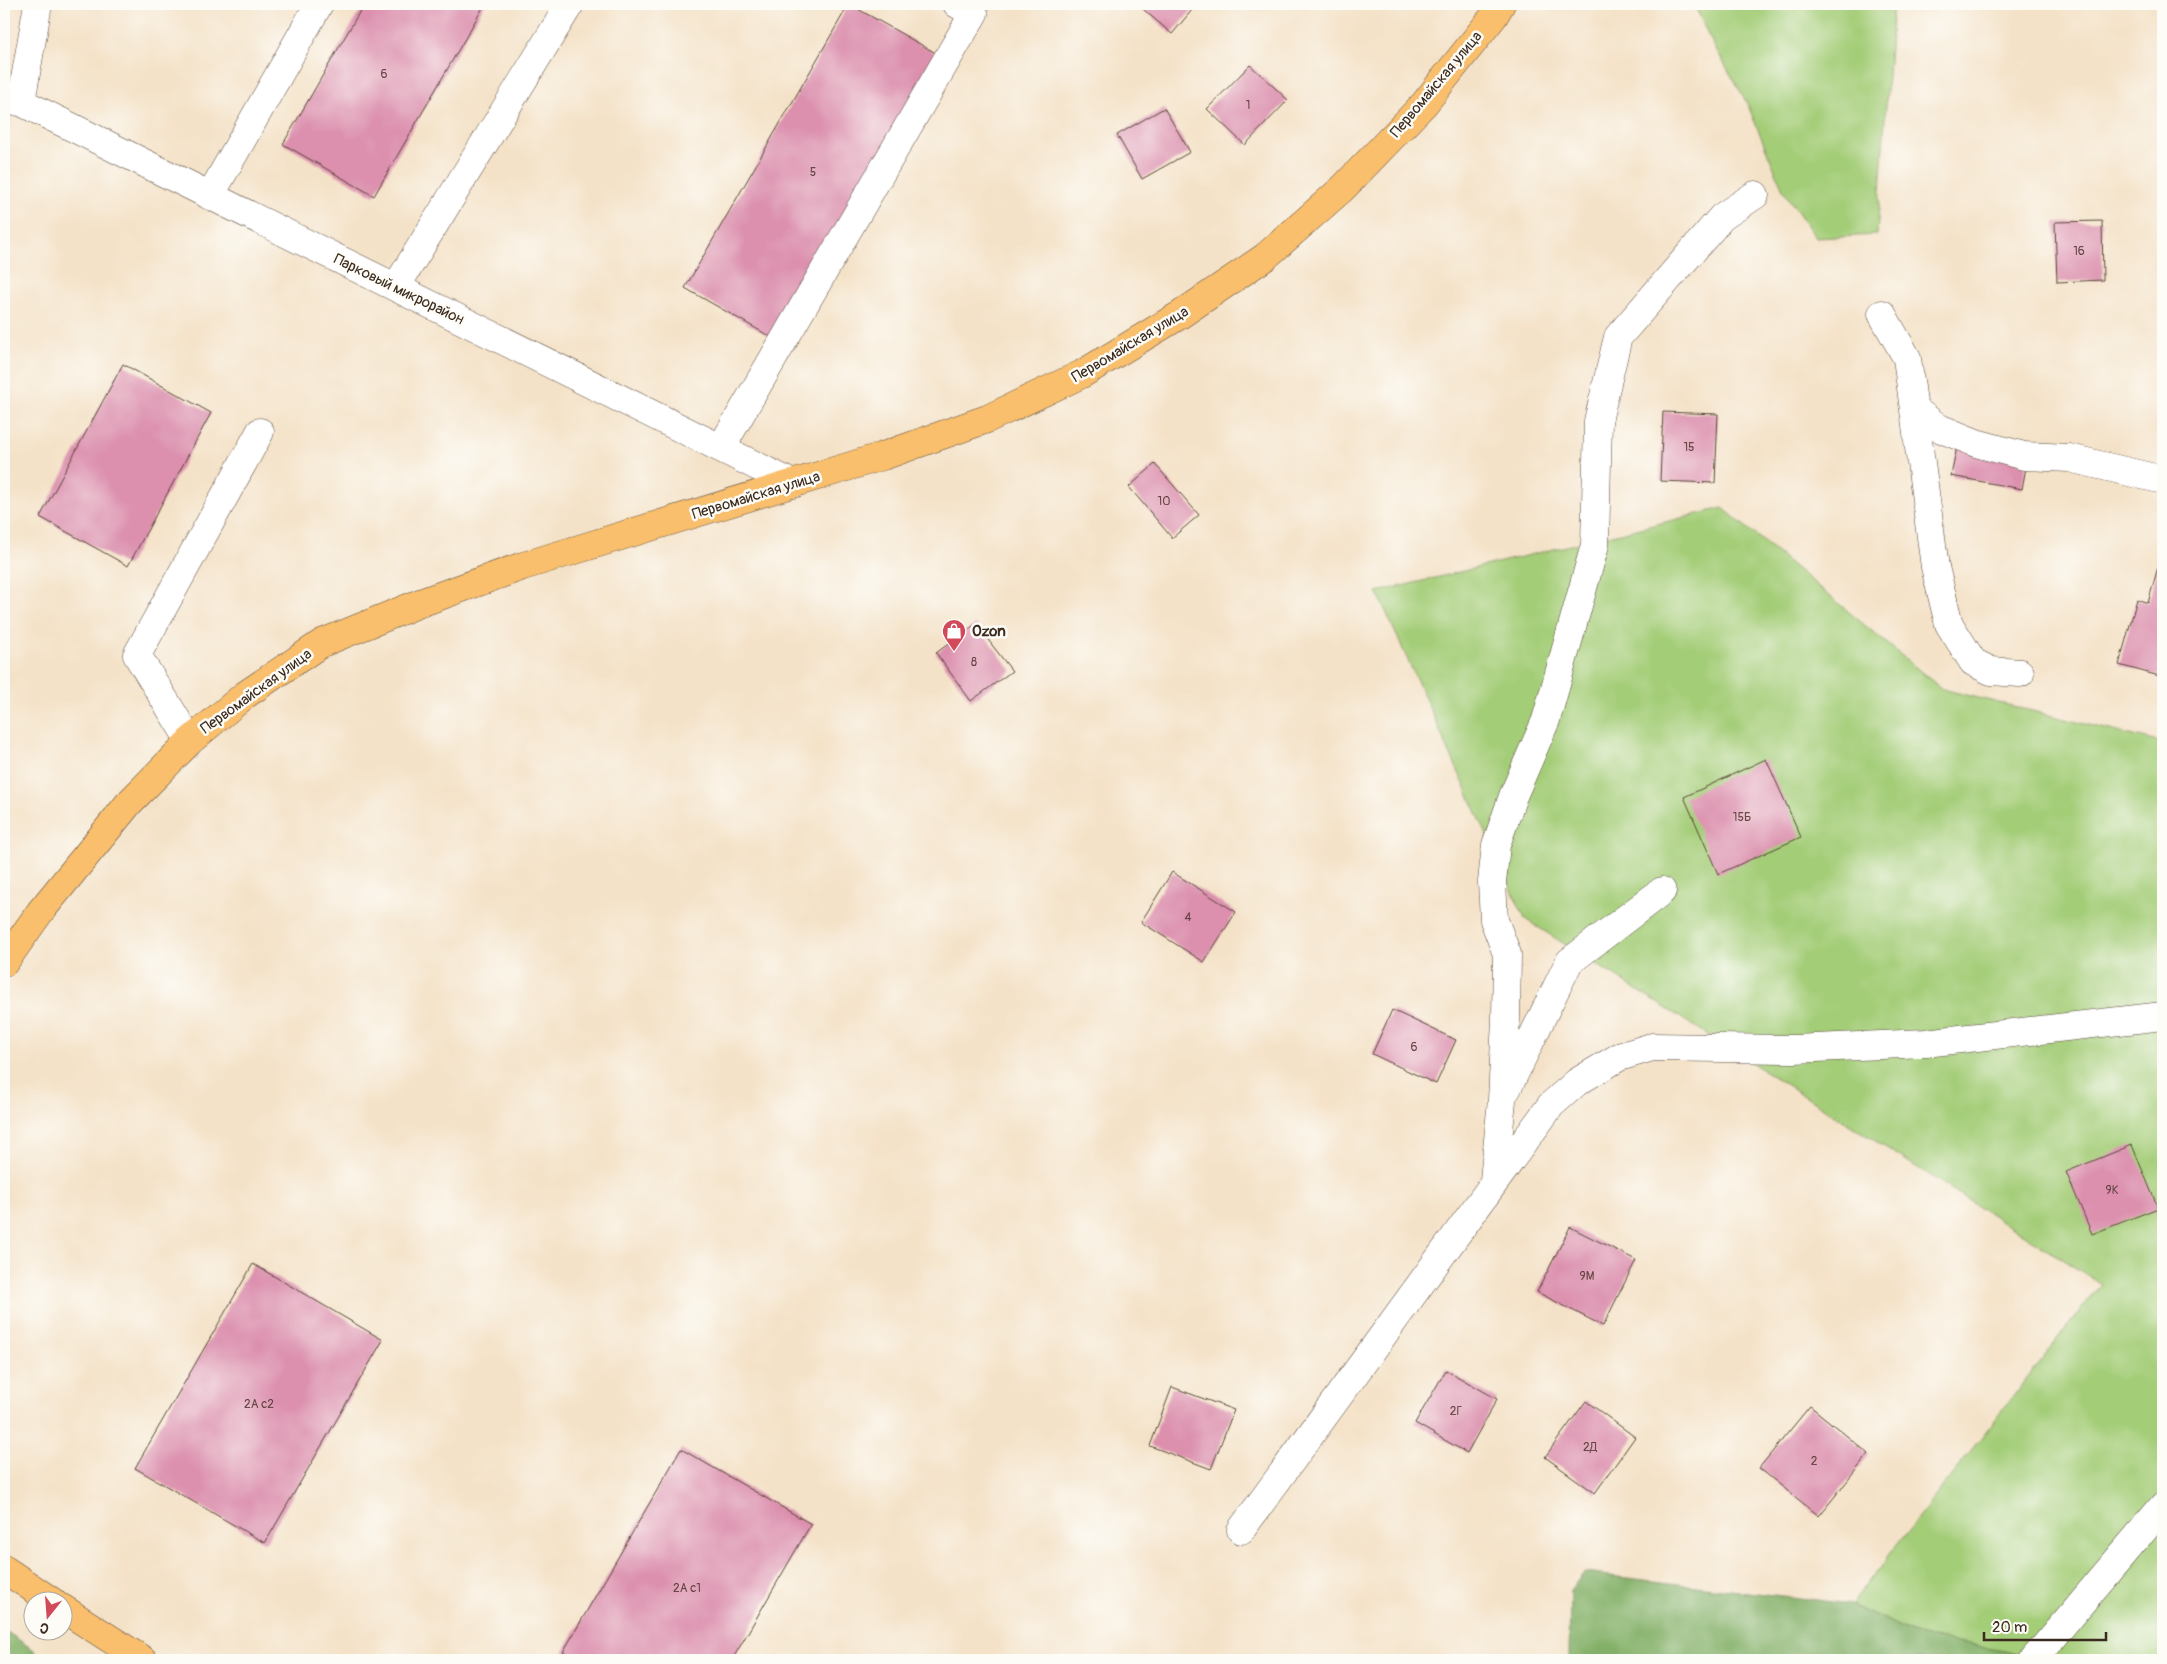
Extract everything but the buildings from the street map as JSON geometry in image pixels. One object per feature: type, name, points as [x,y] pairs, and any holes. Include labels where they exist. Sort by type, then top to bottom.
[{"type":"main road","name":"Первомайская улица","points":[[4,963],[40,912],[129,803],[190,741],[245,696],[322,643],[420,602],[523,566],[883,456],[987,419],[1082,374],[1180,315],[1265,257],[1343,188],[1424,104],[1494,16],[1501,4]]},
{"type":"main road","points":[[4,1569],[38,1592]]},
{"type":"main road","points":[[72,1614],[143,1660]]},
{"type":"street","points":[[12,101],[38,4]]},
{"type":"street","points":[[210,196],[318,4]]},
{"type":"street","points":[[396,288],[570,4]]},
{"type":"street","points":[[721,448],[974,13],[957,4]]},
{"type":"street","name":"Парковый микрорайон","points":[[12,101],[210,196],[792,484]]},
{"type":"street","points":[[1493,1184],[1502,1100],[1507,954],[1494,920],[1492,882],[1496,845],[1513,796],[1546,720],[1595,545],[1598,421],[1618,337],[1722,217],[1755,195]]},
{"type":"street","points":[[1882,314],[1907,358],[1935,567],[1949,624],[1973,662],[1992,672],[2020,673]]},
{"type":"street","points":[[1914,409],[1939,428],[1976,443],[2024,456],[2069,458],[2159,479]]},
{"type":"street","points":[[190,741],[137,655],[260,432]]},
{"type":"street","points":[[1502,1100],[1569,962],[1662,891]]},
{"type":"street","points":[[1241,1530],[1551,1105],[1576,1082],[1619,1057],[1652,1047],[1794,1049],[1925,1043],[2163,1016]]},
{"type":"street","points":[[2034,1659],[2163,1506]]},
{"type":"green space","points":[[1694,4],[1893,4],[1877,235],[1816,238],[1784,192],[1747,103],[1708,35]]},
{"type":"green space","points":[[1723,508],[1942,689],[2163,743],[2163,1660],[2040,1660],[2004,1650],[1921,1636],[1851,1604],[2101,1284],[1525,919],[1377,592]]},
{"type":"green space","points":[[1584,1573],[1851,1604],[1921,1636],[2004,1650],[2040,1660],[1569,1660],[1570,1590]]},
{"type":"green space","points":[[4,1630],[49,1660],[4,1660]]},
{"type":"place","name":"Ozon","points":[[954,652]]}]
